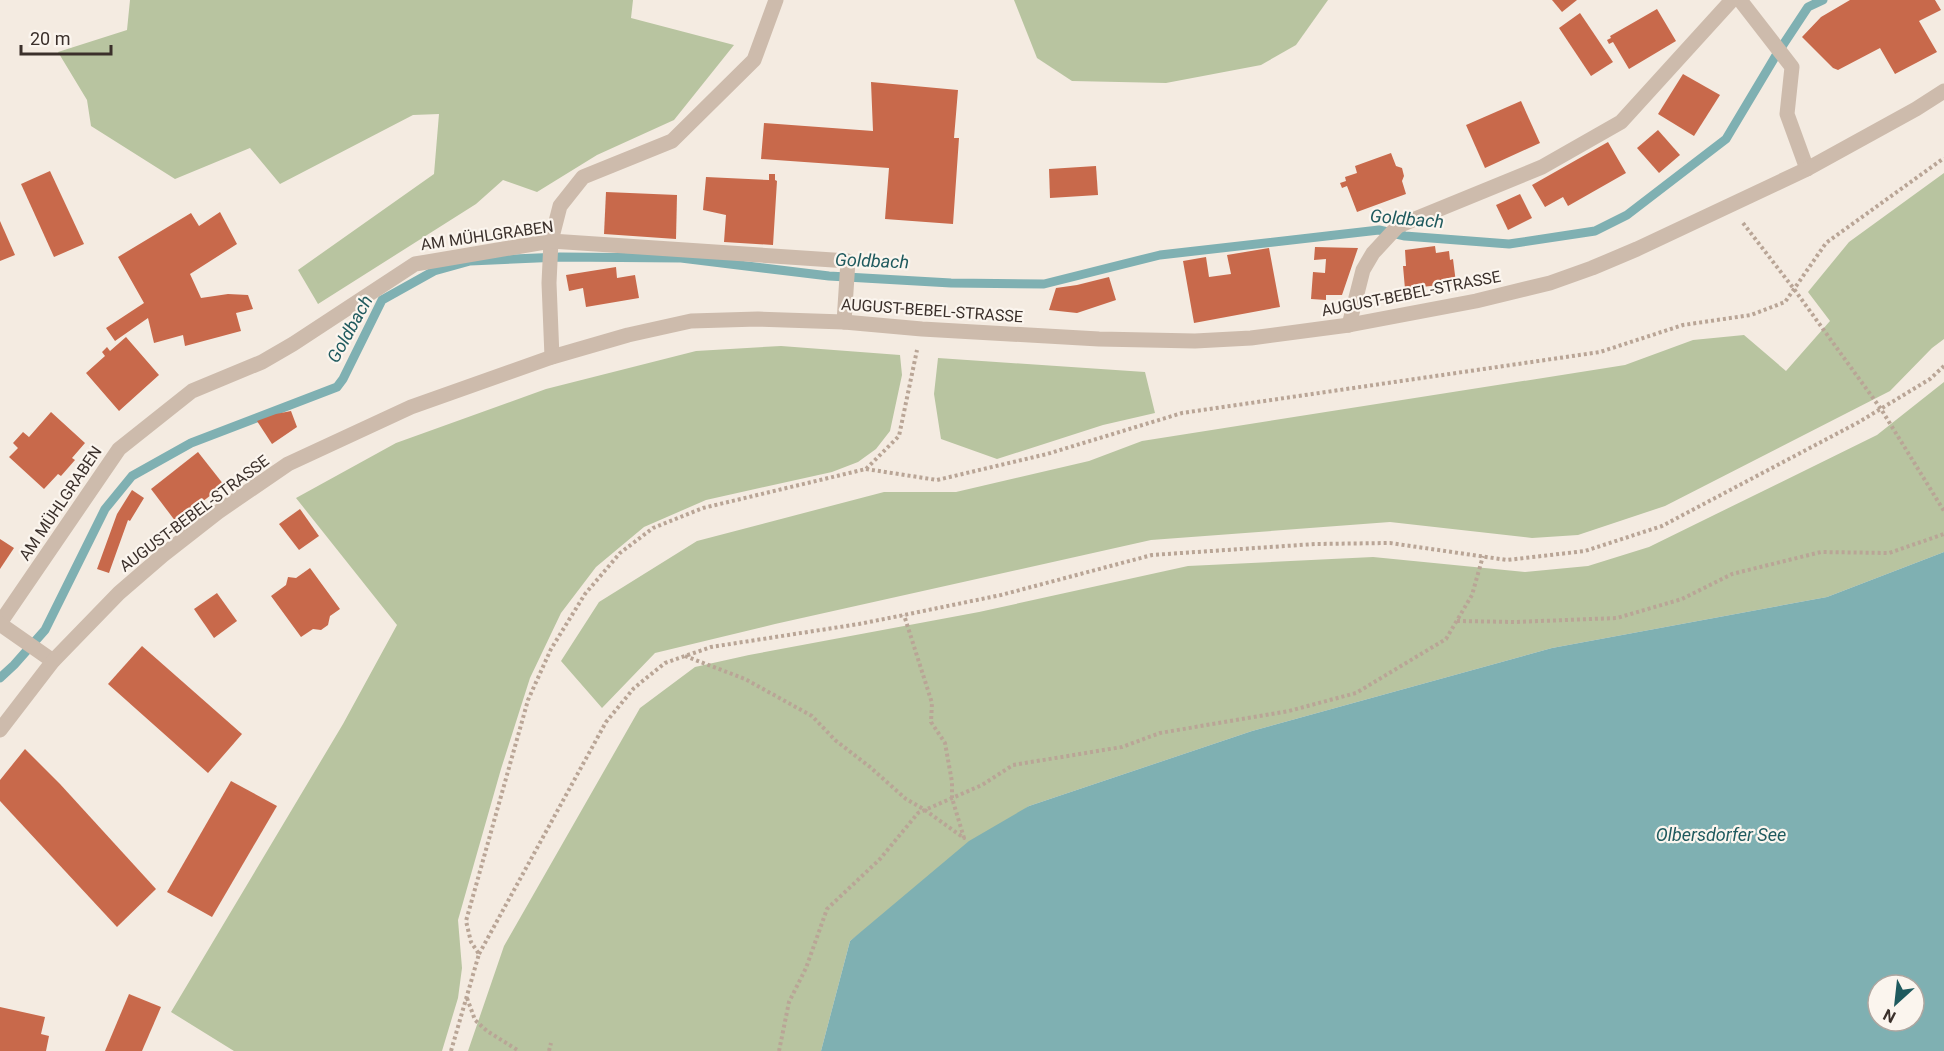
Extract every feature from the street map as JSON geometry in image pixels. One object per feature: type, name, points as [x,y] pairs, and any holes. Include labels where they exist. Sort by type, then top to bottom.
[{"type":"street","points":[[552,357],[549,283],[551,241],[560,206],[583,177],[672,141],[754,60],[776,0]]},
{"type":"street","points":[[1349,325],[1363,270],[1373,253],[1398,226],[1542,167],[1621,122],[1732,0]]},
{"type":"street","points":[[1740,0],[1792,67],[1787,114],[1807,169]]},
{"type":"street","name":"AUGUST-BEBEL-STRASSE","points":[[0,730],[53,661],[119,593],[218,512],[288,464],[411,407],[552,357],[628,335],[691,321],[758,319],[844,322],[1099,339],[1195,341],[1251,338],[1349,325],[1476,301],[1550,283],[1637,249],[1807,169],[1944,91]]},
{"type":"street","name":"AM MÜHLGRABEN","points":[[0,624],[119,449],[192,391],[272,356],[415,264],[551,241],[848,261],[844,322]]},
{"type":"street","points":[[0,624],[53,661]]},
{"type":"path","points":[[479,954],[471,942],[466,921],[528,700],[551,649],[585,594],[620,553],[653,528],[704,508],[866,469],[937,480],[1047,454],[1182,413],[1600,352],[1683,325],[1751,315],[1785,302],[1826,243],[1944,158]]},
{"type":"path","points":[[1730,206],[1794,289],[1881,409],[1944,511]]},
{"type":"path","points":[[866,469],[899,436],[922,329]]},
{"type":"path","points":[[451,1051],[479,954],[606,722],[634,688],[664,663],[711,647],[859,624],[1001,595],[1152,555],[1315,544],[1390,543],[1507,560],[1585,551],[1662,526],[1881,409],[1930,379],[1944,366]]},
{"type":"path","points":[[1457,621],[1515,622],[1617,618],[1682,600],[1732,574],[1821,552],[1889,553],[1944,534]]},
{"type":"path","points":[[779,1051],[789,1002],[806,968],[827,909],[880,858],[918,813],[982,786],[1013,765],[1122,747],[1160,733],[1289,711],[1356,693],[1446,639],[1472,595],[1483,556]]},
{"type":"path","points":[[685,656],[745,679],[812,716],[836,740],[906,799],[964,838],[952,798],[952,782],[945,743],[931,722],[932,703],[904,615]]},
{"type":"path","points":[[467,998],[475,1020],[519,1051]]},
{"type":"path","points":[[549,1051],[551,1043]]},
{"type":"green space","points":[[130,0],[633,0],[631,18],[734,45],[674,120],[597,155],[537,192],[503,180],[476,204],[318,304],[298,270],[434,174],[439,114],[413,115],[280,184],[250,148],[175,179],[91,126],[87,100],[58,52],[127,30]]},
{"type":"green space","points":[[1014,0],[1328,0],[1296,45],[1261,65],[1166,83],[1072,81],[1037,58]]},
{"type":"green space","points":[[1944,173],[1944,339],[1932,348],[1890,391],[1665,506],[1578,535],[1532,538],[1390,522],[1151,540],[655,653],[602,708],[561,661],[599,602],[697,541],[884,492],[956,492],[1089,461],[1142,441],[1625,365],[1693,340],[1744,335],[1786,371],[1830,321],[1808,292],[1849,242]]},
{"type":"green space","points":[[781,346],[900,355],[902,375],[890,431],[876,449],[858,462],[832,472],[706,500],[644,527],[596,567],[561,613],[530,678],[501,769],[458,920],[462,968],[458,998],[442,1051],[234,1051],[171,1012],[343,724],[397,625],[296,498],[396,443],[546,389],[696,351]]},
{"type":"green space","points":[[938,358],[1145,372],[1155,413],[1103,425],[997,459],[941,439],[934,394]]},
{"type":"green space","points":[[1944,382],[1944,552],[1827,597],[1552,648],[1252,731],[1029,806],[850,941],[821,1051],[468,1051],[504,946],[640,708],[695,667],[979,612],[1188,566],[1373,557],[1525,572],[1588,566],[1649,547],[1877,435]]},
{"type":"water","name":"Olbersdorfer See","points":[[1944,552],[1944,1051],[821,1051],[850,941],[969,841],[1029,806],[1252,731],[1552,648],[1827,597]]},
{"type":"building","points":[[1552,0],[1577,0],[1562,12]]},
{"type":"building","points":[[1850,0],[1935,0],[1941,10],[1919,21],[1937,52],[1895,74],[1880,48],[1838,70],[1833,68],[1802,37],[1821,17]]},
{"type":"building","points":[[1657,9],[1676,41],[1629,69],[1613,42],[1609,44],[1607,40],[1611,38],[1610,36]]},
{"type":"building","points":[[1580,13],[1613,62],[1591,76],[1559,28]]},
{"type":"building","points":[[1683,74],[1720,95],[1694,136],[1658,114]]},
{"type":"building","points":[[871,82],[958,90],[954,138],[959,138],[953,224],[885,219],[889,168],[761,159],[764,123],[873,131]]},
{"type":"building","points":[[1521,101],[1540,143],[1485,168],[1466,125]]},
{"type":"building","points":[[1658,130],[1680,155],[1659,173],[1637,148]]},
{"type":"building","points":[[1608,142],[1626,173],[1568,206],[1563,197],[1545,207],[1532,185]]},
{"type":"building","points":[[1391,153],[1396,166],[1402,168],[1404,176],[1402,181],[1406,194],[1357,212],[1347,186],[1342,188],[1340,183],[1346,181],[1345,177],[1357,173],[1355,166]]},
{"type":"building","points":[[1096,166],[1098,195],[1050,198],[1049,169]]},
{"type":"building","points":[[50,171],[84,244],[54,257],[21,184]]},
{"type":"building","points":[[769,174],[775,174],[777,181],[773,245],[724,242],[726,215],[703,210],[706,177],[769,180]]},
{"type":"building","points":[[606,192],[677,195],[676,239],[604,234]]},
{"type":"building","points":[[1520,194],[1532,218],[1508,230],[1496,205]]},
{"type":"building","points":[[220,212],[237,244],[190,274],[201,298],[228,294],[248,295],[253,309],[236,313],[241,331],[185,346],[183,335],[154,343],[148,318],[115,341],[106,328],[144,303],[118,257],[191,213],[199,226]]},
{"type":"building","points":[[0,221],[15,255],[0,261]]},
{"type":"building","points":[[1435,246],[1436,253],[1449,251],[1450,260],[1453,259],[1456,283],[1405,289],[1403,266],[1406,266],[1405,250]]},
{"type":"building","points":[[1315,247],[1358,248],[1342,295],[1326,295],[1326,300],[1311,299],[1313,272],[1325,273],[1326,259],[1314,260]]},
{"type":"building","points":[[1269,248],[1280,307],[1194,323],[1183,261],[1206,257],[1209,277],[1231,274],[1227,255]]},
{"type":"building","points":[[616,267],[617,278],[635,275],[639,298],[586,307],[583,288],[569,291],[566,275]]},
{"type":"building","points":[[1109,277],[1116,300],[1077,313],[1049,310],[1056,288]]},
{"type":"building","points":[[126,337],[159,375],[119,411],[86,373],[105,356],[102,352],[107,347],[110,351]]},
{"type":"building","points":[[291,411],[297,427],[272,444],[257,421]]},
{"type":"building","points":[[51,412],[85,443],[72,458],[75,460],[61,476],[58,474],[44,489],[9,457],[18,448],[13,443],[23,432],[29,437]]},
{"type":"building","points":[[198,452],[224,485],[176,522],[151,489]]},
{"type":"building","points":[[132,490],[144,498],[130,521],[128,520],[109,573],[97,569],[117,514]]},
{"type":"building","points":[[300,509],[319,536],[299,550],[279,524]]},
{"type":"building","points":[[0,539],[14,548],[0,569]]},
{"type":"building","points":[[310,568],[340,609],[330,616],[328,625],[321,630],[313,629],[301,637],[271,596],[286,585],[288,577],[296,578]]},
{"type":"building","points":[[217,593],[237,621],[214,638],[194,609]]},
{"type":"building","points":[[142,646],[242,734],[208,773],[108,684]]},
{"type":"building","points":[[25,749],[156,889],[117,927],[0,801],[0,780]]},
{"type":"building","points":[[231,781],[277,806],[212,917],[167,892]]},
{"type":"building","points":[[129,994],[161,1007],[142,1051],[105,1051]]},
{"type":"building","points":[[0,1007],[45,1017],[41,1034],[49,1036],[46,1051],[0,1051]]},
{"type":"waterway","name":"Goldbach","points":[[0,678],[45,630],[105,509],[132,476],[191,443],[337,387],[382,300],[434,271],[470,261],[560,257],[681,258],[829,276],[951,283],[1044,284],[1160,255],[1379,230],[1405,236],[1509,244],[1595,231],[1627,215],[1726,139],[1808,7],[1823,0]]}]
